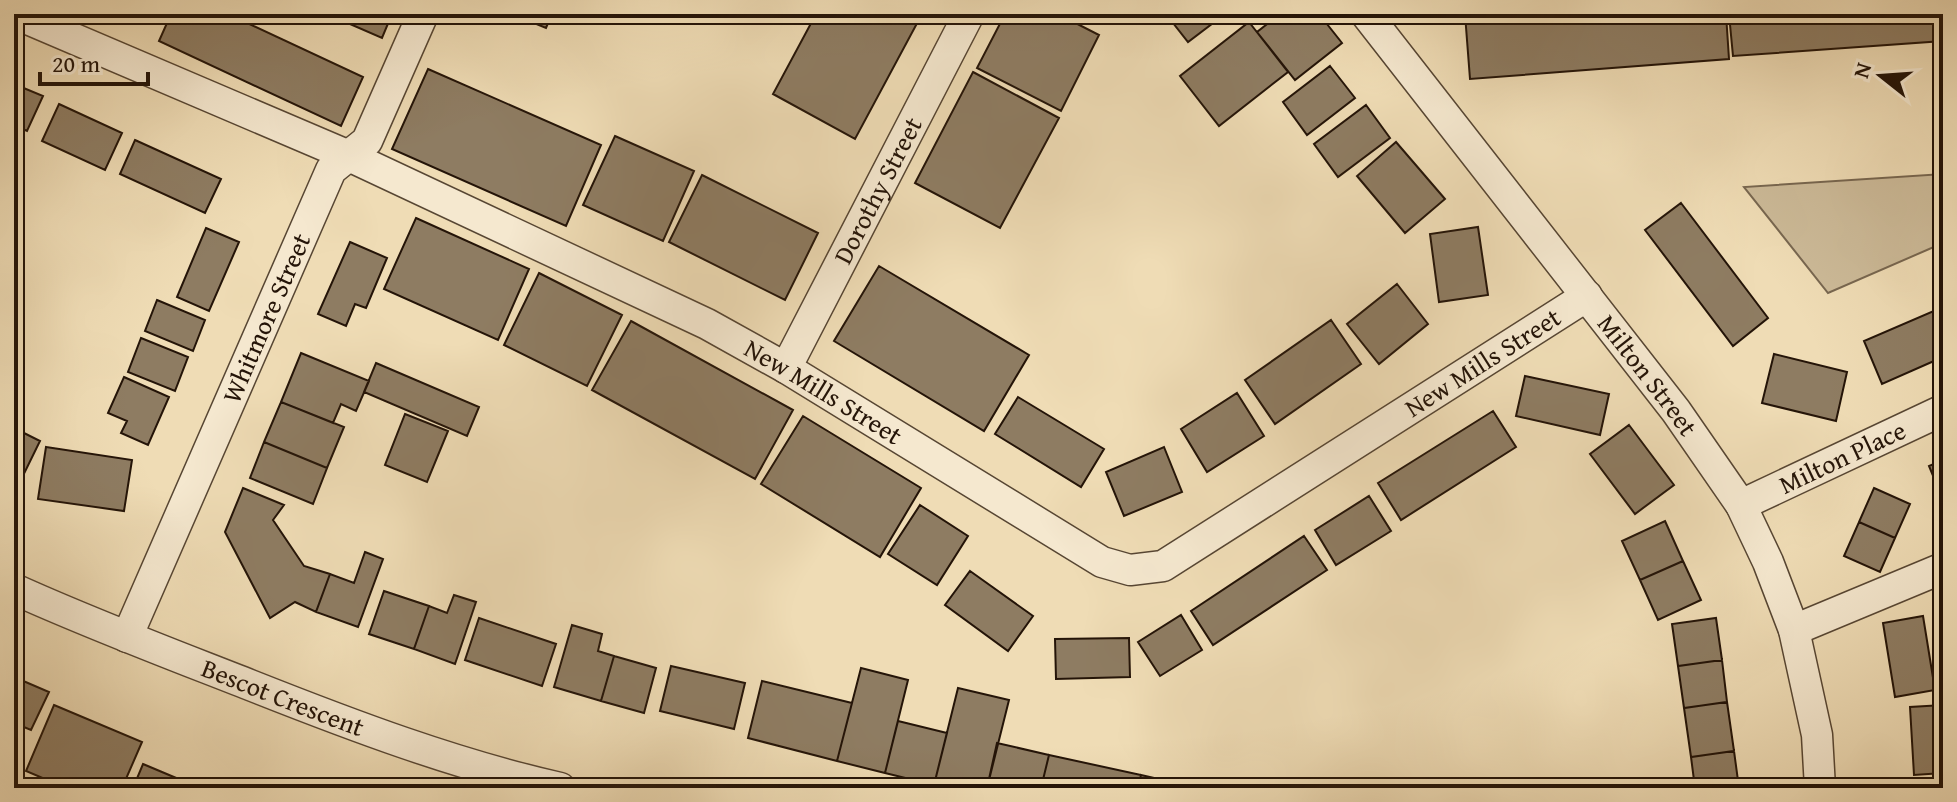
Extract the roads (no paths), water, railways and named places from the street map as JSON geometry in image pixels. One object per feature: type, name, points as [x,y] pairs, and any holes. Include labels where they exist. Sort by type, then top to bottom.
[{"type":"street","name":"New Mills Street","points":[[16,14],[349,156],[707,324],[786,368],[1102,562],[1130,570],[1163,566],[1587,296]]},
{"type":"street","name":"Whitmore Street","points":[[127,637],[331,170],[367,141],[423,14]]},
{"type":"street","name":"Dorothy Street","points":[[786,368],[969,14]]},
{"type":"street","name":"Milton Street","points":[[1366,14],[1676,411],[1741,505],[1768,562],[1794,630],[1817,735],[1820,788]]},
{"type":"street","name":"Milton Place","points":[[1741,505],[1943,410]]},
{"type":"street","points":[[1794,630],[1943,568]]},
{"type":"street","name":"Bescot Crescent","points":[[14,589],[330,717],[504,775],[560,788]]}]
